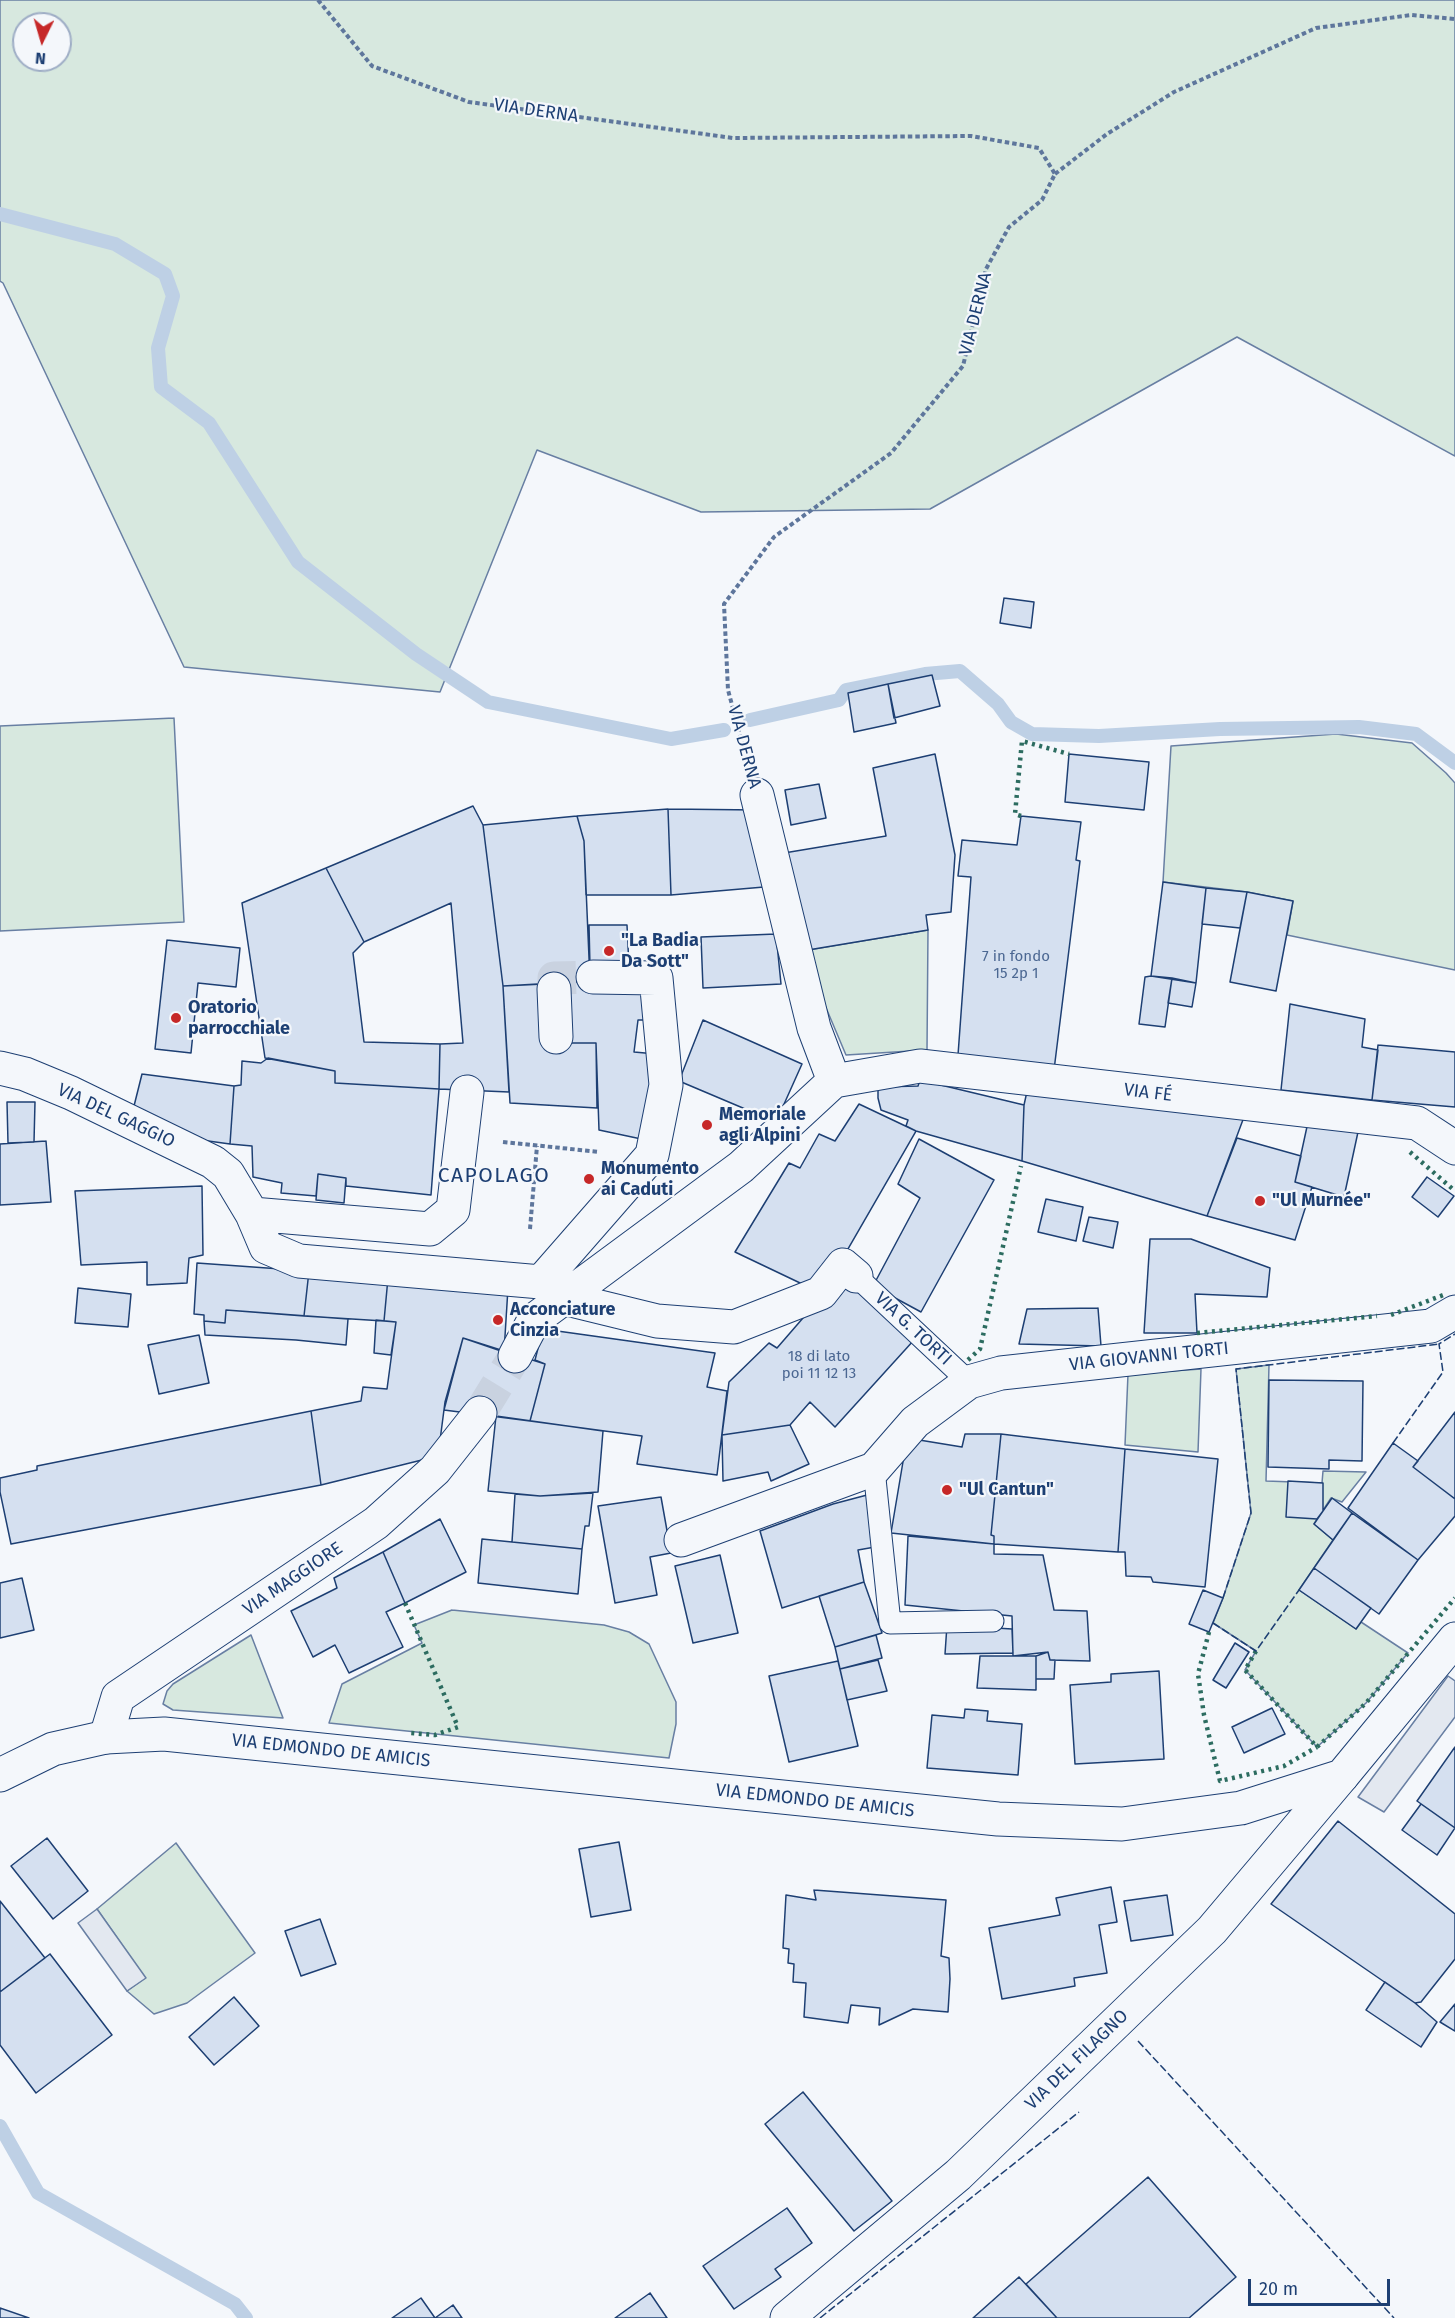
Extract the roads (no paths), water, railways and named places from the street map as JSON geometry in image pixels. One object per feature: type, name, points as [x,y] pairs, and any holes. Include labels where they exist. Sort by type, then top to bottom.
[{"type":"street","name":"VIA DERNA","points":[[757,795],[811,1016],[834,1081]]},
{"type":"street","points":[[514,1356],[534,1320],[543,1287],[652,1155],[666,1084],[656,978],[592,977]]},
{"type":"street","points":[[554,989],[556,1037]]},
{"type":"street","name":"VIA FÉ","points":[[834,1081],[920,1066],[1417,1123],[1455,1148]]},
{"type":"street","name":"VIA DEL GAGGIO","points":[[0,1068],[25,1074],[71,1093],[213,1162],[228,1174],[252,1214]]},
{"type":"street","points":[[543,1287],[741,1167],[834,1081]]},
{"type":"street","points":[[467,1092],[453,1210],[430,1229],[252,1214],[266,1248],[298,1261],[543,1287],[657,1321],[734,1327],[821,1293],[843,1265],[856,1276]]},
{"type":"street","name":"VIA GIOVANNI TORTI","points":[[681,1540],[874,1469],[915,1422],[969,1382],[1001,1373],[1431,1326],[1455,1312]]},
{"type":"street","name":"VIA MAGGIORE","points":[[106,1737],[118,1697],[376,1523],[435,1470],[480,1413]]},
{"type":"street","points":[[1342,1776],[1455,1639]]},
{"type":"street","name":"VIA EDMONDO DE AMICIS","points":[[0,1775],[53,1749],[106,1737],[164,1734],[998,1819],[1122,1824],[1241,1808],[1342,1776]]},
{"type":"street","name":"VIA DEL FILAGNO","points":[[787,2318],[958,2175],[1212,1930],[1342,1776]]},
{"type":"lane","name":"VIA G. TORTI","points":[[856,1276],[969,1382]]},
{"type":"lane","points":[[874,1469],[890,1623],[993,1621]]},
{"type":"waterway","points":[[0,214],[115,244],[165,274],[173,296],[158,348],[161,387],[209,423],[298,562],[416,654],[488,702],[671,739],[724,730]]},
{"type":"waterway","points":[[750,720],[839,700],[846,690],[925,674],[960,671],[998,704],[1011,722],[1032,734],[1099,736],[1220,729],[1359,727],[1416,734],[1455,763]]},
{"type":"waterway","points":[[0,2126],[38,2193],[235,2304],[246,2318]]},
{"type":"tunnel","points":[[554,989],[554,978],[593,977]]},
{"type":"tunnel","points":[[480,1413],[515,1356]]},
{"type":"place","name":"\"La Badia Da Sott\"","points":[[609,951]]},
{"type":"place","name":"Oratorio parrocchiale","points":[[176,1018]]},
{"type":"place","name":"Memoriale agli Alpini","points":[[707,1125]]},
{"type":"place","name":"Monumento ai Caduti","points":[[589,1179]]},
{"type":"place","name":"\"Ul Murnée\"","points":[[1260,1201]]},
{"type":"place","name":"Acconciature Cinzia","points":[[498,1320]]},
{"type":"place","name":"\"Ul Cantun\"","points":[[947,1490]]},
{"type":"district","name":"CAPOLAGO","points":[[494,1176]]}]
